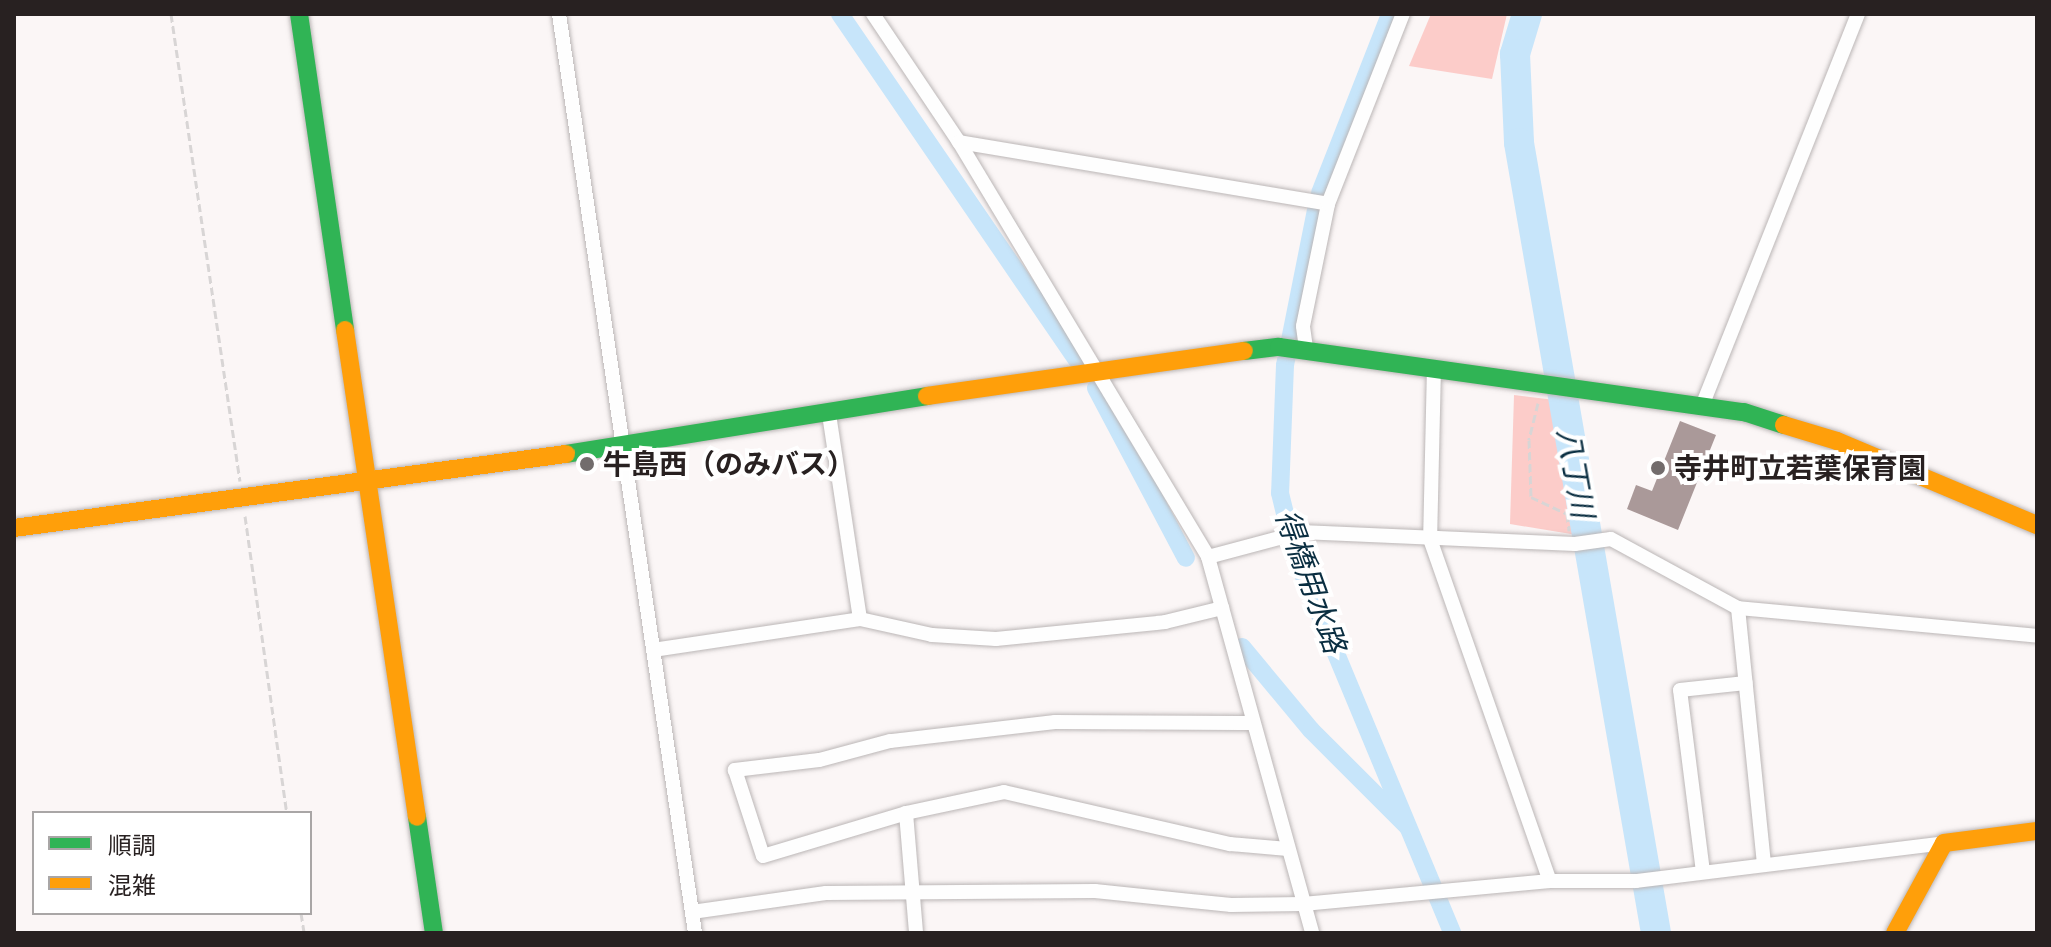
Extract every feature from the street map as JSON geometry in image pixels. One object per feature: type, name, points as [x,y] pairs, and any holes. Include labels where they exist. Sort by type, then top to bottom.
[{"type":"street","points":[[299,14],[434,933]]},
{"type":"street","points":[[559,14],[695,933]]},
{"type":"street","points":[[873,14],[959,142],[1087,370],[1208,557],[1251,723],[1312,933]]},
{"type":"street","points":[[1294,348],[1303,326],[1328,204],[1403,14]]},
{"type":"street","points":[[1702,406],[1858,14]]},
{"type":"street","points":[[959,142],[1328,204]]},
{"type":"street","points":[[14,528],[366,477],[623,446],[1087,370],[1294,348],[1744,412],[1837,441],[2037,525]]},
{"type":"street","points":[[1434,367],[1430,539],[1550,881]]},
{"type":"street","points":[[829,414],[860,619]]},
{"type":"street","points":[[1208,557],[1301,532],[1572,544],[1611,539],[1738,608],[2037,636]]},
{"type":"street","points":[[653,650],[860,619],[932,635],[996,639],[1165,622],[1222,608]]},
{"type":"street","points":[[1738,608],[1764,865]]},
{"type":"street","points":[[1703,872],[1680,690],[1746,683]]},
{"type":"street","points":[[1251,723],[1055,722],[890,741],[819,760],[735,770],[763,856],[906,813],[1004,792],[1230,844],[1288,849]]},
{"type":"street","points":[[906,813],[916,933]]},
{"type":"street","points":[[692,912],[826,893],[1095,891],[1231,905],[1303,904],[1444,888],[1550,881],[1636,881],[2037,831]]},
{"type":"street","points":[[1895,933],[1944,843]]},
{"type":"path","points":[[171,14],[287,811]]},
{"type":"path","points":[[1541,384],[1538,418],[1529,440],[1531,497],[1567,514],[1572,544]]},
{"type":"shaded area","points":[[1431,14],[1507,14],[1492,79],[1409,66]]},
{"type":"shaded area","points":[[1514,395],[1555,400],[1577,535],[1510,524]]},
{"type":"building","points":[[1680,421],[1716,435],[1678,530],[1627,509],[1636,485],[1652,491]]},
{"type":"waterway","points":[[840,14],[1077,360]]},
{"type":"waterway","name":"得橋用水路","points":[[1320,193],[1390,14]]},
{"type":"waterway","name":"八丁川","points":[[1527,14],[1515,54],[1519,143],[1656,933]]},
{"type":"waterway","name":"得橋用水路","points":[[1316,210],[1285,365],[1280,493],[1295,555],[1452,933]]},
{"type":"waterway","points":[[1096,388],[1186,558]]},
{"type":"waterway","points":[[1242,647],[1311,730],[1407,826]]},
{"type":"traffic: fast","points":[[299,14],[345,330]]},
{"type":"traffic: fast","points":[[1244,351],[1279,347],[1744,412],[1784,425]]},
{"type":"traffic: fast","points":[[566,454],[927,396]]},
{"type":"traffic: fast","points":[[417,817],[434,933]]},
{"type":"traffic: slow","points":[[345,330],[417,817]]},
{"type":"traffic: slow","points":[[927,396],[1244,351]]},
{"type":"traffic: slow","points":[[1784,425],[1837,441],[2037,525]]},
{"type":"traffic: slow","points":[[14,528],[566,454]]},
{"type":"traffic: slow","points":[[1895,933],[1944,843],[2037,831]]},
{"type":"place","name":"牛島西（のみバス）","points":[[587,464]]},
{"type":"place","name":"寺井町立若葉保育園","points":[[1658,468]]}]
